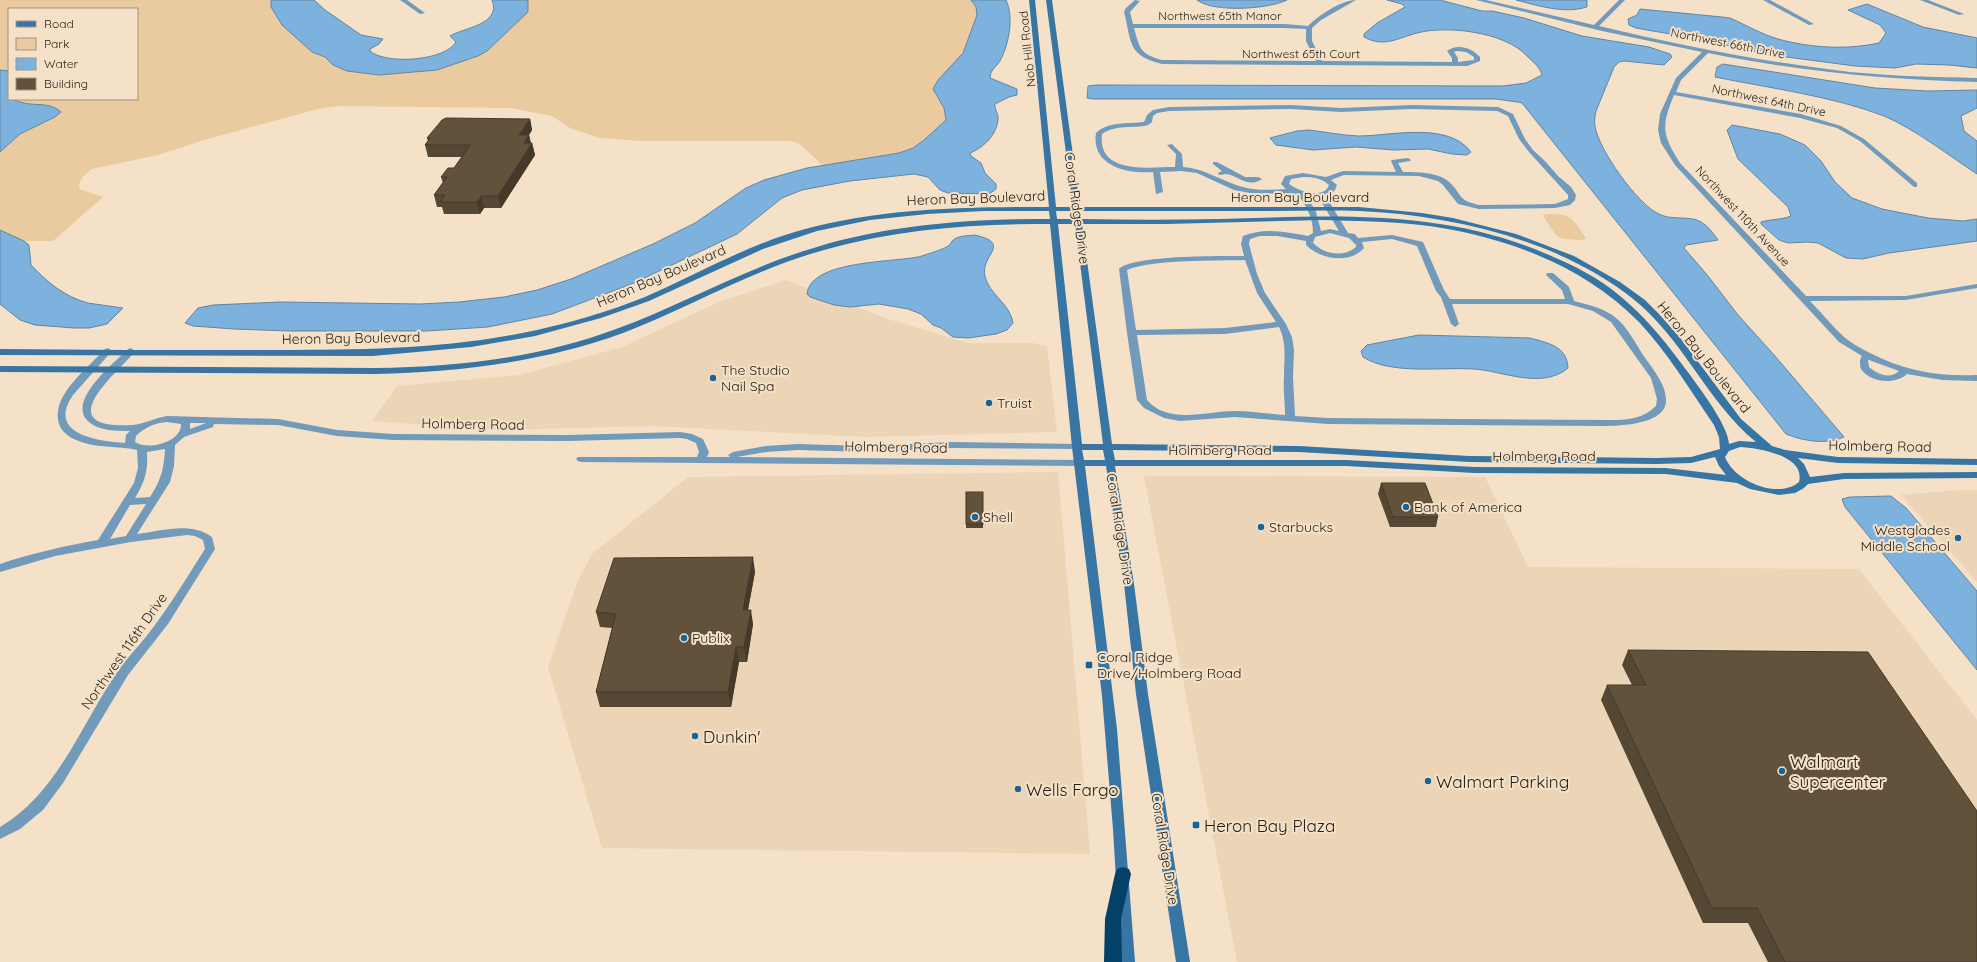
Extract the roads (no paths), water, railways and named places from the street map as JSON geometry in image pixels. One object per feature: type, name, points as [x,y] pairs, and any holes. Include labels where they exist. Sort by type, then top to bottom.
[{"type":"highway","points":[[1113,962],[1113,919],[1123,874]]},
{"type":"street","points":[[403,0],[422,13]]},
{"type":"street","name":"Nob Hill Road","points":[[1032,0],[1043,95]]},
{"type":"street","name":"Nob Hill Road","points":[[1049,0],[1061,95]]},
{"type":"street","points":[[1320,64],[1310,41],[1309,28],[1318,19],[1353,0]]},
{"type":"street","name":"Northwest 66th Drive","points":[[1479,0],[1706,52],[1776,65],[1847,74],[1924,79],[1977,80]]},
{"type":"street","points":[[1595,27],[1622,0]]},
{"type":"street","points":[[1766,0],[1811,24]]},
{"type":"street","points":[[1923,0],[1961,14]]},
{"type":"street","points":[[1131,26],[1128,9],[1137,1]]},
{"type":"street","name":"Northwest 65th Manor","points":[[1131,26],[1285,26],[1309,28]]},
{"type":"street","name":"Northwest 65th Court","points":[[1131,26],[1137,50],[1148,58],[1170,63],[1455,64]]},
{"type":"street","name":"Northwest 110th Avenue","points":[[1706,52],[1684,72],[1671,93],[1663,114],[1661,130],[1664,143],[1677,164],[1842,340],[1867,356],[1905,370],[1939,378],[1977,378]]},
{"type":"street","name":"Northwest 64th Drive","points":[[1671,93],[1801,116],[1839,128],[1862,140],[1914,185]]},
{"type":"street","name":"Coral Ridge Drive","points":[[1043,95],[1051,209],[1077,447],[1107,694],[1123,874],[1128,962]]},
{"type":"street","name":"Coral Ridge Drive","points":[[1061,95],[1110,463],[1129,584],[1143,702],[1183,962]]},
{"type":"street","points":[[1326,179],[1343,173],[1419,174],[1440,179],[1446,183],[1461,202],[1478,207],[1555,206],[1572,200],[1572,195],[1568,189],[1555,178],[1522,139],[1511,115],[1505,111],[1487,108],[1406,107],[1351,110],[1291,107],[1245,109],[1169,109],[1155,111],[1150,115],[1149,122],[1146,124],[1111,127],[1099,133],[1099,148],[1103,156],[1120,167],[1132,170],[1156,171],[1180,169],[1193,170],[1212,176],[1238,188],[1253,191],[1292,191],[1312,195],[1326,194]]},
{"type":"street","points":[[1170,145],[1180,154],[1180,169]]},
{"type":"street","points":[[1400,173],[1394,162],[1408,160]]},
{"type":"street","points":[[1215,163],[1243,180],[1248,181],[1258,178]]},
{"type":"street","points":[[1156,171],[1159,192]]},
{"type":"street","points":[[1212,176],[1228,172]]},
{"type":"street","points":[[1292,191],[1286,184],[1286,181],[1293,176],[1313,175],[1326,179],[1333,185],[1324,198],[1344,233]]},
{"type":"street","points":[[1301,194],[1318,227],[1317,233]]},
{"type":"street","name":"Heron Bay Boulevard","points":[[0,352],[131,351],[374,353],[419,351],[495,341],[583,321],[630,306],[759,248],[806,231],[890,214],[940,209],[1077,209],[1312,213],[1394,211],[1466,222],[1532,241],[1590,267],[1625,289],[1654,312],[1740,423],[1768,448]]},
{"type":"street","name":"Heron Bay Boulevard","points":[[0,369],[430,370],[511,360],[552,351],[631,326],[751,272],[824,246],[859,238],[944,226],[1053,222],[1182,222],[1312,213]]},
{"type":"street","name":"Heron Bay Boulevard","points":[[1332,213],[1398,219],[1464,230],[1503,240],[1548,256],[1597,283],[1629,307],[1657,340],[1720,424],[1724,437],[1724,450],[1720,456],[1724,468],[1738,480]]},
{"type":"street","points":[[1290,418],[1288,377],[1290,350],[1288,338],[1282,324],[1261,293],[1248,258],[1245,244],[1246,238],[1250,235],[1279,235],[1310,239],[1317,233],[1330,231],[1344,233],[1357,240],[1360,244],[1360,248],[1357,251],[1343,255],[1330,254],[1312,247],[1310,239]]},
{"type":"street","points":[[1357,240],[1392,237],[1420,244],[1455,324]]},
{"type":"street","points":[[1248,258],[1151,262],[1125,267],[1123,269],[1122,275],[1127,296],[1131,333],[1142,400],[1156,412],[1180,418],[1235,414],[1356,422],[1619,423],[1649,417],[1656,413],[1661,407],[1662,399],[1655,378],[1614,320],[1596,309],[1570,302],[1446,301]]},
{"type":"street","points":[[1550,275],[1566,289],[1570,302]]},
{"type":"street","points":[[1804,299],[1906,298],[1977,286]]},
{"type":"street","points":[[1131,333],[1225,331],[1282,324]]},
{"type":"street","name":"Holmberg Road","points":[[108,351],[64,401],[61,412],[62,424],[73,436],[87,441],[151,448],[170,443],[182,435],[206,426],[224,422]]},
{"type":"street","points":[[114,370],[131,351]]},
{"type":"street","points":[[1867,356],[1864,360],[1865,368],[1879,376],[1892,379],[1898,378],[1905,370]]},
{"type":"street","name":"Holmberg Road","points":[[114,370],[88,400],[87,409],[90,418],[96,424],[108,428],[140,427],[156,420],[174,418],[180,420],[224,422],[251,420],[278,422],[337,433],[393,437],[568,438],[680,434],[700,441],[704,452],[701,461]]},
{"type":"street","points":[[180,420],[186,426],[182,435]]},
{"type":"street","points":[[101,544],[139,483],[143,468],[138,447],[129,439],[131,435],[140,427]]},
{"type":"street","points":[[0,568],[22,560],[129,539],[165,482],[169,466],[170,443]]},
{"type":"street","name":"Holmberg Road","points":[[701,461],[782,448],[882,448],[951,445],[1299,449],[1469,459],[1656,461],[1691,460],[1739,444],[1768,448]]},
{"type":"street","points":[[1738,480],[1765,490],[1791,490],[1800,487],[1804,481],[1805,474],[1801,467],[1782,453],[1768,448]]},
{"type":"street","name":"Holmberg Road","points":[[1782,453],[1838,460],[1977,462]]},
{"type":"street","points":[[581,459],[701,461]]},
{"type":"street","name":"Holmberg Road","points":[[701,461],[754,459],[1080,463],[1346,463],[1475,470],[1666,471],[1738,480]]},
{"type":"street","name":"Holmberg Road","points":[[1804,481],[1844,476],[1977,474]]},
{"type":"street","points":[[128,502],[154,500]]},
{"type":"street","name":"Northwest 116th Drive","points":[[0,834],[15,825],[42,801],[58,779],[124,672],[164,621],[210,548],[208,539],[202,534],[191,532],[129,539]]},
{"type":"water","points":[[271,0],[314,0],[325,10],[361,35],[383,39],[379,44],[370,49],[370,51],[389,58],[401,59],[428,57],[450,48],[456,42],[450,36],[479,24],[491,15],[494,8],[492,0],[528,0],[528,11],[487,51],[478,56],[437,70],[379,75],[347,71],[333,65],[325,57],[312,52],[282,25],[271,7]]},
{"type":"water","points":[[971,0],[1006,0],[1010,14],[1010,30],[1004,53],[1000,61],[991,72],[990,78],[1017,89],[1017,95],[995,104],[998,117],[995,130],[980,148],[970,153],[971,156],[981,163],[985,173],[996,184],[996,189],[989,194],[948,193],[940,190],[928,177],[914,174],[850,181],[802,190],[782,198],[737,234],[634,283],[552,314],[488,327],[427,331],[290,331],[193,326],[185,323],[198,308],[213,305],[280,302],[420,304],[459,302],[504,297],[537,290],[571,279],[653,244],[695,223],[746,188],[764,180],[807,168],[899,153],[913,148],[946,120],[944,108],[933,89],[938,80],[963,53],[977,15],[976,7]]},
{"type":"water","points":[[1197,0],[1287,0],[1268,6],[1228,8],[1216,7]]},
{"type":"water","points":[[1387,0],[1440,0],[1482,11],[1492,11],[1524,18],[1582,36],[1649,47],[1670,54],[1672,57],[1664,65],[1624,61],[1619,62],[1614,67],[1596,111],[1595,118],[1598,136],[1603,148],[1611,162],[1630,188],[1650,209],[1664,216],[1697,220],[1704,224],[1712,232],[1718,240],[1686,245],[1684,248],[1738,315],[1844,437],[1830,441],[1815,441],[1800,439],[1786,434],[1522,103],[1495,99],[1087,98],[1088,86],[1097,85],[1503,86],[1526,83],[1542,75],[1536,64],[1517,48],[1505,41],[1475,32],[1459,30],[1429,31],[1385,42],[1378,42],[1364,37],[1364,34],[1377,23],[1405,7],[1402,4]]},
{"type":"water","points":[[1516,0],[1587,0],[1587,7],[1569,10],[1543,7]]},
{"type":"water","points":[[1867,4],[1923,27],[1977,38],[1977,68],[1916,64],[1895,68],[1855,66],[1771,55],[1693,38],[1636,28],[1629,25],[1628,19],[1637,15],[1640,9],[1722,17],[1730,18],[1766,35],[1790,42],[1828,47],[1854,47],[1879,43],[1886,33],[1880,25],[1848,10]]},
{"type":"water","points":[[1723,64],[1875,88],[1928,91],[1977,90],[1977,108],[1961,116],[1964,131],[1977,141],[1977,174],[1896,121],[1843,103],[1800,93],[1715,77],[1717,67]]},
{"type":"water","points":[[0,70],[8,71],[8,100],[53,107],[61,112],[55,117],[20,134],[0,152]]},
{"type":"water","points":[[1732,125],[1780,134],[1805,145],[1821,161],[1835,182],[1852,198],[1882,209],[1928,218],[1963,221],[1977,219],[1977,241],[1889,253],[1863,259],[1846,258],[1818,243],[1788,243],[1779,240],[1761,224],[1761,222],[1791,216],[1788,207],[1738,159],[1727,130]]},
{"type":"water","points":[[1309,130],[1358,136],[1418,132],[1434,133],[1448,136],[1461,142],[1471,152],[1467,155],[1452,154],[1428,149],[1394,150],[1356,147],[1313,150],[1276,145],[1270,138],[1297,131]]},
{"type":"water","points":[[0,230],[24,241],[29,245],[31,265],[50,283],[64,293],[88,303],[123,308],[107,324],[89,328],[35,325],[20,320],[0,304]]},
{"type":"water","points":[[975,235],[986,238],[992,242],[994,246],[987,262],[985,276],[991,289],[1008,310],[1013,323],[1007,330],[996,334],[968,338],[953,337],[941,328],[933,325],[921,314],[908,309],[879,304],[850,307],[834,305],[810,297],[807,294],[812,283],[823,274],[838,268],[856,264],[922,256],[949,245],[954,239],[963,236]]},
{"type":"water","points":[[1419,335],[1530,338],[1550,344],[1560,350],[1567,361],[1568,368],[1558,374],[1546,378],[1534,379],[1474,369],[1417,369],[1388,366],[1374,363],[1363,357],[1361,351],[1367,345]]},
{"type":"water","points":[[1891,496],[1906,508],[1977,591],[1977,670],[1845,507],[1842,499],[1850,497]]},
{"type":"place","name":"The Studio Nail Spa","points":[[713,378]]},
{"type":"place","name":"Truist","points":[[989,403]]},
{"type":"place","name":"Bank of America","points":[[1406,507]]},
{"type":"place","name":"Shell","points":[[975,517]]},
{"type":"place","name":"Starbucks","points":[[1261,527]]},
{"type":"place","name":"Westglades Middle School","points":[[1958,538]]},
{"type":"place","name":"Publix","points":[[684,638]]},
{"type":"place","name":"Coral Ridge Drive/Holmberg Road","points":[[1089,665]]},
{"type":"place","name":"Dunkin'","points":[[695,736]]},
{"type":"place","name":"Walmart Supercenter","points":[[1782,771]]},
{"type":"place","name":"Walmart Parking","points":[[1428,781]]},
{"type":"place","name":"Wells Fargo","points":[[1018,789]]},
{"type":"place","name":"Heron Bay Plaza","points":[[1196,825]]}]
